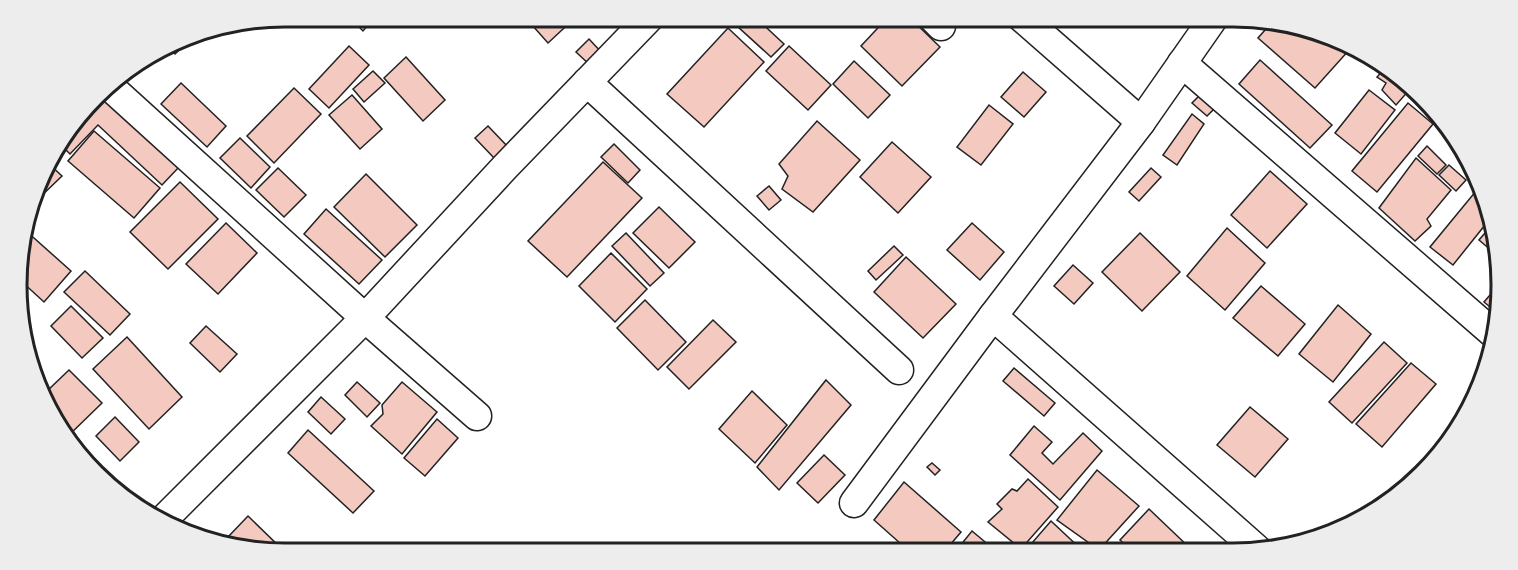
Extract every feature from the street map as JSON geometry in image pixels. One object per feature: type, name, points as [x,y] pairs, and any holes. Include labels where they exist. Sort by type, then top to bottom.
[{"type":"street","points":[[168,515],[365,318],[640,27]]},
{"type":"street","points":[[1033,27],[1141,122]]},
{"type":"street","points":[[854,503],[1141,122],[1207,27]]},
{"type":"street","points":[[1182,63],[1487,328]]},
{"type":"street","points":[[587,82],[899,370]]},
{"type":"street","points":[[115,91],[365,318],[477,416]]},
{"type":"street","points":[[993,316],[1249,542]]},
{"type":"building","points":[[534,27],[565,27],[548,43]]},
{"type":"building","points":[[738,27],[766,27],[784,44],[771,57]]},
{"type":"building","points":[[879,27],[919,27],[940,47],[902,86],[861,46]]},
{"type":"building","points":[[728,28],[764,62],[704,127],[667,94]]},
{"type":"building","points":[[1267,29],[1300,36],[1346,54],[1315,88],[1258,38]]},
{"type":"building","points":[[589,39],[603,54],[591,66],[576,52]]},
{"type":"building","points":[[349,46],[369,65],[329,108],[309,89]]},
{"type":"building","points":[[789,46],[831,85],[808,110],[766,71]]},
{"type":"building","points":[[406,57],[445,100],[423,121],[384,78]]},
{"type":"building","points":[[1260,60],[1332,125],[1310,148],[1239,84]]},
{"type":"building","points":[[854,61],[890,95],[868,118],[833,84]]},
{"type":"building","points":[[373,71],[385,83],[364,102],[353,89]]},
{"type":"building","points":[[1023,72],[1046,92],[1024,117],[1001,97]]},
{"type":"building","points":[[1380,73],[1406,94],[1396,105],[1382,90],[1386,83],[1377,77]]},
{"type":"building","points":[[181,83],[226,126],[207,147],[161,104]]},
{"type":"building","points":[[294,88],[321,114],[274,163],[247,136]]},
{"type":"building","points":[[1369,90],[1395,110],[1361,154],[1335,133]]},
{"type":"building","points":[[352,95],[382,129],[360,149],[329,115]]},
{"type":"building","points":[[1200,95],[1215,108],[1207,116],[1192,103]]},
{"type":"building","points":[[108,98],[179,167],[162,185],[98,125],[70,154],[66,150],[70,142]]},
{"type":"building","points":[[1408,103],[1433,124],[1377,192],[1352,171]]},
{"type":"building","points":[[989,105],[1013,124],[981,165],[957,147]]},
{"type":"building","points":[[1192,114],[1204,124],[1177,165],[1163,155]]},
{"type":"building","points":[[817,121],[860,160],[813,212],[782,189],[788,176],[779,164]]},
{"type":"building","points":[[488,126],[508,147],[495,159],[475,138]]},
{"type":"building","points":[[94,131],[160,188],[134,218],[68,161]]},
{"type":"building","points":[[240,138],[270,167],[251,188],[220,158]]},
{"type":"building","points":[[892,142],[931,177],[898,213],[860,177]]},
{"type":"building","points":[[614,144],[640,170],[628,183],[601,157]]},
{"type":"building","points":[[1427,146],[1446,165],[1437,174],[1418,156]]},
{"type":"building","points":[[1416,158],[1451,190],[1427,219],[1431,226],[1415,241],[1379,208]]},
{"type":"building","points":[[603,162],[642,198],[567,277],[528,241]]},
{"type":"building","points":[[1449,165],[1466,180],[1456,191],[1439,175]]},
{"type":"building","points":[[278,168],[306,195],[284,217],[256,190]]},
{"type":"building","points":[[1151,168],[1161,177],[1139,201],[1129,192]]},
{"type":"building","points":[[55,169],[62,176],[44,193]]},
{"type":"building","points":[[1270,171],[1307,204],[1267,248],[1231,215]]},
{"type":"building","points":[[366,174],[417,225],[385,257],[334,207]]},
{"type":"building","points":[[180,182],[218,219],[168,269],[130,232]]},
{"type":"building","points":[[769,186],[781,200],[769,210],[757,196]]},
{"type":"building","points":[[1474,194],[1484,226],[1453,265],[1430,247]]},
{"type":"building","points":[[659,207],[695,242],[669,268],[633,233]]},
{"type":"building","points":[[326,209],[382,260],[359,284],[304,234]]},
{"type":"building","points":[[226,223],[257,253],[218,294],[186,264]]},
{"type":"building","points":[[972,223],[1004,252],[980,280],[947,250]]},
{"type":"building","points":[[1227,228],[1265,263],[1225,310],[1187,276]]},
{"type":"building","points":[[626,233],[664,273],[650,286],[612,246]]},
{"type":"building","points":[[1140,233],[1180,272],[1142,311],[1102,272]]},
{"type":"building","points":[[1485,233],[1488,248],[1479,240]]},
{"type":"building","points":[[32,236],[71,271],[44,302],[27,286]]},
{"type":"building","points":[[894,246],[903,255],[876,280],[868,271]]},
{"type":"building","points":[[611,253],[647,289],[615,322],[579,286]]},
{"type":"building","points":[[906,257],[956,304],[923,338],[874,292]]},
{"type":"building","points":[[1073,265],[1093,283],[1074,304],[1054,286]]},
{"type":"building","points":[[85,271],[130,314],[110,335],[64,292]]},
{"type":"building","points":[[1261,286],[1305,324],[1278,356],[1233,318]]},
{"type":"building","points":[[1490,295],[1490,307],[1484,302]]},
{"type":"building","points":[[645,300],[686,342],[658,370],[617,328]]},
{"type":"building","points":[[1338,305],[1371,334],[1333,382],[1299,354]]},
{"type":"building","points":[[71,306],[103,338],[82,358],[51,326]]},
{"type":"building","points":[[713,320],[736,342],[689,389],[667,367]]},
{"type":"building","points":[[206,326],[237,354],[220,372],[190,343]]},
{"type":"building","points":[[127,337],[182,397],[149,429],[93,369]]},
{"type":"building","points":[[1384,342],[1407,363],[1352,423],[1329,402]]},
{"type":"building","points":[[1411,363],[1436,384],[1382,447],[1356,424]]},
{"type":"building","points":[[1014,368],[1055,403],[1044,416],[1003,381]]},
{"type":"building","points":[[69,370],[102,403],[73,432],[49,389]]},
{"type":"building","points":[[826,380],[851,405],[779,490],[757,467]]},
{"type":"building","points":[[357,382],[380,403],[367,417],[345,395]]},
{"type":"building","points":[[402,382],[437,412],[402,454],[371,426],[383,414],[382,405]]},
{"type":"building","points":[[752,391],[787,425],[755,463],[719,429]]},
{"type":"building","points":[[321,397],[345,419],[331,434],[308,412]]},
{"type":"building","points":[[1250,407],[1288,439],[1255,477],[1217,445]]},
{"type":"building","points":[[115,417],[139,442],[120,461],[96,436]]},
{"type":"building","points":[[437,419],[458,438],[425,476],[404,458]]},
{"type":"building","points":[[1034,426],[1052,442],[1042,453],[1053,464],[1083,433],[1102,451],[1060,500],[1010,455]]},
{"type":"building","points":[[308,430],[374,491],[353,513],[288,453]]},
{"type":"building","points":[[824,455],[845,475],[818,503],[797,483]]},
{"type":"building","points":[[932,463],[940,470],[935,475],[927,467]]},
{"type":"building","points":[[1097,470],[1139,506],[1105,543],[1089,543],[1057,520]]},
{"type":"building","points":[[1028,479],[1058,507],[1026,543],[1014,543],[988,522],[1002,509],[997,504],[1012,489],[1017,491]]},
{"type":"building","points":[[904,482],[961,532],[952,543],[900,543],[874,520]]},
{"type":"building","points":[[1149,509],[1185,543],[1123,543],[1120,540]]},
{"type":"building","points":[[248,516],[275,542],[251,541],[229,536]]},
{"type":"building","points":[[1051,521],[1074,543],[1032,543]]},
{"type":"building","points":[[972,531],[986,543],[962,543]]}]
